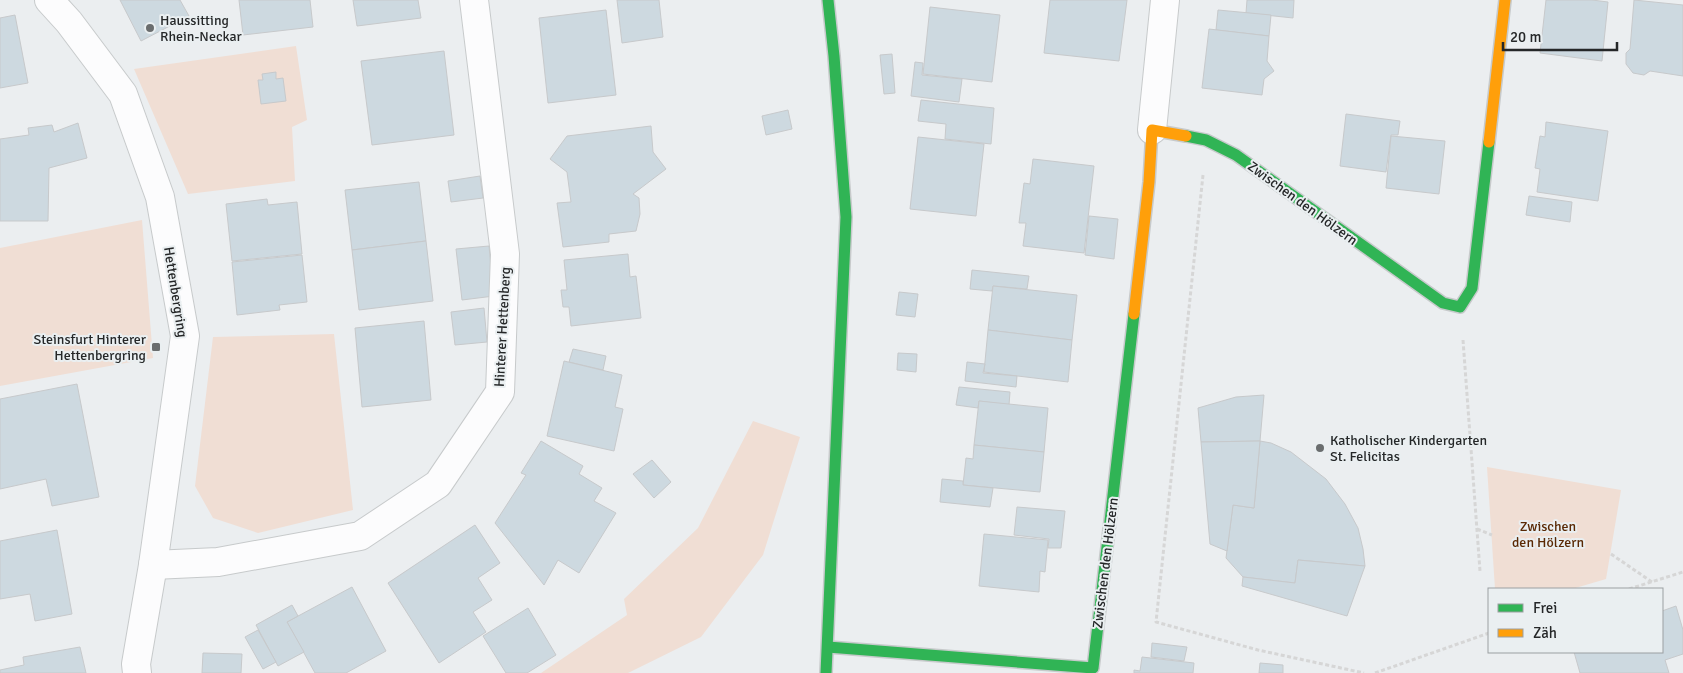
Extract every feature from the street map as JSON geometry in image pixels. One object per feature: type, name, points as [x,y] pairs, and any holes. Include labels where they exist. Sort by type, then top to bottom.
[{"type":"street","name":"Hettenbergring","points":[[49,0],[69,22],[123,94],[160,197],[185,336],[153,565],[136,664],[137,673]]},
{"type":"street","name":"Hinterer Hettenberg","points":[[153,565],[218,562],[360,536],[438,484],[500,392],[505,254],[474,0]]},
{"type":"street","points":[[826,673],[846,217],[828,0]]},
{"type":"street","name":"Zwischen den Hölzern","points":[[828,647],[1092,670],[1149,182],[1152,130],[1165,0]]},
{"type":"street","points":[[1460,307],[1472,288],[1505,0]]},
{"type":"street","name":"Zwischen den Hölzern","points":[[1152,130],[1206,140],[1236,155],[1443,304],[1460,307]]},
{"type":"path","points":[[1206,140],[1156,622],[1258,650],[1364,673]]},
{"type":"path","points":[[1460,307],[1480,571]]},
{"type":"path","points":[[1477,529],[1492,534]]},
{"type":"path","points":[[1610,554],[1653,582]]},
{"type":"path","points":[[1633,588],[1683,572]]},
{"type":"path","points":[[1375,673],[1488,633]]},
{"type":"green space","points":[[296,46],[307,120],[292,127],[295,181],[188,194],[134,69]]},
{"type":"green space","points":[[142,220],[153,358],[0,386],[0,248]]},
{"type":"green space","points":[[334,334],[353,510],[258,533],[213,518],[195,486],[213,337]]},
{"type":"green space","points":[[753,421],[800,437],[763,555],[701,637],[628,673],[541,673],[627,615],[624,599],[698,528]]},
{"type":"green space","name":"Zwischen den Hölzern","points":[[1487,467],[1621,490],[1606,579],[1575,588],[1495,588]]},
{"type":"building","name":"Haussitting Rhein-Neckar","points":[[120,0],[180,0],[189,16],[141,41]]},
{"type":"building","points":[[239,0],[310,0],[313,27],[243,35]]},
{"type":"building","points":[[353,0],[418,0],[421,18],[357,26]]},
{"type":"building","points":[[617,0],[659,0],[663,37],[622,43]]},
{"type":"building","points":[[1050,0],[1127,0],[1119,61],[1044,53]]},
{"type":"building","points":[[1247,0],[1294,0],[1293,18],[1246,13]]},
{"type":"building","points":[[1546,0],[1608,2],[1602,61],[1540,53]]},
{"type":"building","points":[[1634,0],[1683,5],[1683,76],[1650,71],[1644,75],[1633,73],[1626,64],[1626,53],[1630,49]]},
{"type":"building","points":[[930,7],[1000,15],[992,82],[923,74]]},
{"type":"building","points":[[606,10],[616,95],[548,103],[539,18]]},
{"type":"building","points":[[1218,10],[1271,15],[1269,36],[1216,30]]},
{"type":"building","points":[[15,15],[28,83],[0,88],[0,18]]},
{"type":"building","points":[[1209,29],[1269,36],[1267,61],[1274,71],[1264,79],[1262,95],[1202,88]]},
{"type":"building","points":[[444,51],[454,135],[372,145],[361,61]]},
{"type":"building","points":[[892,54],[895,93],[884,94],[880,55]]},
{"type":"building","points":[[915,62],[923,63],[922,75],[962,79],[959,102],[911,96]]},
{"type":"building","points":[[276,72],[276,79],[283,78],[286,101],[261,104],[258,80],[263,80],[262,74]]},
{"type":"building","points":[[921,100],[994,108],[991,144],[945,139],[946,124],[918,121]]},
{"type":"building","points":[[788,110],[792,129],[766,135],[762,116]]},
{"type":"building","points":[[1346,114],[1400,121],[1398,135],[1391,135],[1386,172],[1340,166]]},
{"type":"building","points":[[1546,122],[1608,131],[1598,201],[1537,192],[1540,169],[1535,168],[1540,136],[1545,137]]},
{"type":"building","points":[[78,123],[87,158],[49,168],[48,221],[0,221],[0,139],[29,135],[28,128],[52,125],[54,132]]},
{"type":"building","points":[[651,126],[653,152],[666,169],[633,194],[639,198],[640,214],[636,231],[609,234],[609,242],[563,247],[557,203],[571,202],[567,172],[550,159],[567,136]]},
{"type":"building","points":[[1391,136],[1445,141],[1439,194],[1386,188]]},
{"type":"building","points":[[918,137],[984,144],[976,216],[910,209]]},
{"type":"building","points":[[1033,159],[1094,166],[1084,253],[1023,246],[1026,223],[1019,223],[1024,183],[1030,184]]},
{"type":"building","points":[[480,176],[483,198],[451,202],[448,181]]},
{"type":"building","points":[[419,182],[426,241],[352,250],[345,190]]},
{"type":"building","points":[[1529,196],[1572,202],[1570,222],[1526,215]]},
{"type":"building","points":[[267,199],[268,205],[297,202],[302,254],[232,261],[226,204]]},
{"type":"building","points":[[1089,216],[1118,219],[1114,259],[1085,255]]},
{"type":"building","points":[[426,241],[433,301],[359,310],[352,250]]},
{"type":"building","points":[[489,246],[494,296],[462,300],[456,249]]},
{"type":"building","points":[[628,254],[630,277],[636,276],[641,318],[571,326],[569,307],[563,307],[561,290],[567,290],[564,260]]},
{"type":"building","points":[[302,255],[307,302],[279,305],[280,310],[237,315],[232,262]]},
{"type":"building","points":[[972,270],[1029,276],[1027,289],[993,286],[992,291],[970,289]]},
{"type":"building","points":[[993,286],[1077,295],[1072,340],[988,330]]},
{"type":"building","points":[[899,292],[918,294],[915,317],[896,315]]},
{"type":"building","points":[[484,308],[487,342],[455,345],[451,312]]},
{"type":"building","points":[[424,321],[431,400],[362,407],[355,328]]},
{"type":"building","points":[[988,330],[1072,340],[1068,382],[984,372]]},
{"type":"building","points":[[573,349],[606,356],[603,370],[569,362]]},
{"type":"building","points":[[898,353],[917,354],[916,372],[897,370]]},
{"type":"building","points":[[564,361],[622,375],[615,407],[623,409],[614,451],[547,436]]},
{"type":"building","points":[[967,362],[985,364],[983,373],[1017,376],[1016,387],[965,381]]},
{"type":"building","points":[[77,384],[99,497],[52,506],[46,479],[0,489],[0,399]]},
{"type":"building","points":[[959,387],[1010,392],[1009,405],[979,401],[978,408],[956,405]]},
{"type":"building","points":[[1264,395],[1260,441],[1201,442],[1198,408],[1236,397]]},
{"type":"building","points":[[979,401],[1048,408],[1044,452],[974,445]]},
{"type":"building","points":[[541,441],[583,466],[579,474],[602,488],[594,501],[616,513],[579,573],[558,560],[544,585],[495,523],[526,475],[521,473]]},
{"type":"building","points":[[1260,441],[1271,443],[1291,452],[1326,479],[1345,504],[1358,528],[1365,566],[1298,560],[1295,583],[1243,577],[1226,558],[1233,505],[1254,508]]},
{"type":"building","points":[[1260,441],[1254,508],[1233,505],[1227,551],[1210,544],[1201,442]]},
{"type":"building","points":[[974,445],[1044,452],[1040,492],[963,485],[966,458],[973,459]]},
{"type":"building","points":[[652,460],[671,482],[654,498],[633,474]]},
{"type":"building","points":[[942,479],[963,481],[963,485],[993,488],[990,507],[940,502]]},
{"type":"building","points":[[1017,507],[1065,511],[1061,548],[1048,548],[1049,539],[1014,535]]},
{"type":"building","points":[[475,525],[500,563],[478,578],[492,600],[473,612],[486,632],[439,663],[388,583]]},
{"type":"building","points":[[57,530],[72,614],[35,621],[30,594],[0,599],[0,541]]},
{"type":"building","points":[[984,534],[1048,540],[1045,572],[1040,571],[1039,592],[979,586]]},
{"type":"building","points":[[1298,560],[1365,566],[1347,616],[1242,586],[1243,577],[1295,583]]},
{"type":"building","points":[[352,587],[386,651],[346,673],[315,673],[287,622]]},
{"type":"building","points":[[292,605],[298,616],[287,622],[304,652],[278,666],[256,625]]},
{"type":"building","points":[[1676,606],[1683,630],[1683,654],[1665,660],[1669,673],[1580,673],[1574,653],[1663,653],[1663,611]]},
{"type":"building","points":[[528,608],[556,655],[527,673],[506,673],[483,636]]},
{"type":"building","points":[[258,630],[276,662],[263,669],[245,637]]},
{"type":"building","points":[[1152,643],[1187,647],[1184,661],[1151,657]]},
{"type":"building","points":[[80,647],[86,673],[0,673],[0,670],[24,665],[23,657]]},
{"type":"building","points":[[203,653],[242,654],[241,673],[202,673]]},
{"type":"building","points":[[1142,657],[1194,663],[1193,673],[1134,673],[1134,670],[1140,671]]},
{"type":"building","points":[[1260,663],[1283,665],[1283,673],[1259,673]]},
{"type":"traffic: fast","points":[[826,673],[846,217],[828,0]]},
{"type":"traffic: fast","points":[[1186,136],[1206,140],[1236,155],[1443,303],[1460,307],[1472,288],[1489,142]]},
{"type":"traffic: fast","points":[[828,647],[1093,668],[1134,314]]},
{"type":"traffic: slow","points":[[1489,142],[1505,0]]},
{"type":"traffic: slow","points":[[1134,314],[1149,182],[1152,130],[1186,136]]},
{"type":"place","name":"Haussitting Rhein-Neckar","points":[[150,28]]},
{"type":"place","name":"Steinsfurt Hinterer Hettenbergring","points":[[156,347]]},
{"type":"place","name":"Katholischer Kindergarten St. Felicitas","points":[[1320,448]]}]
